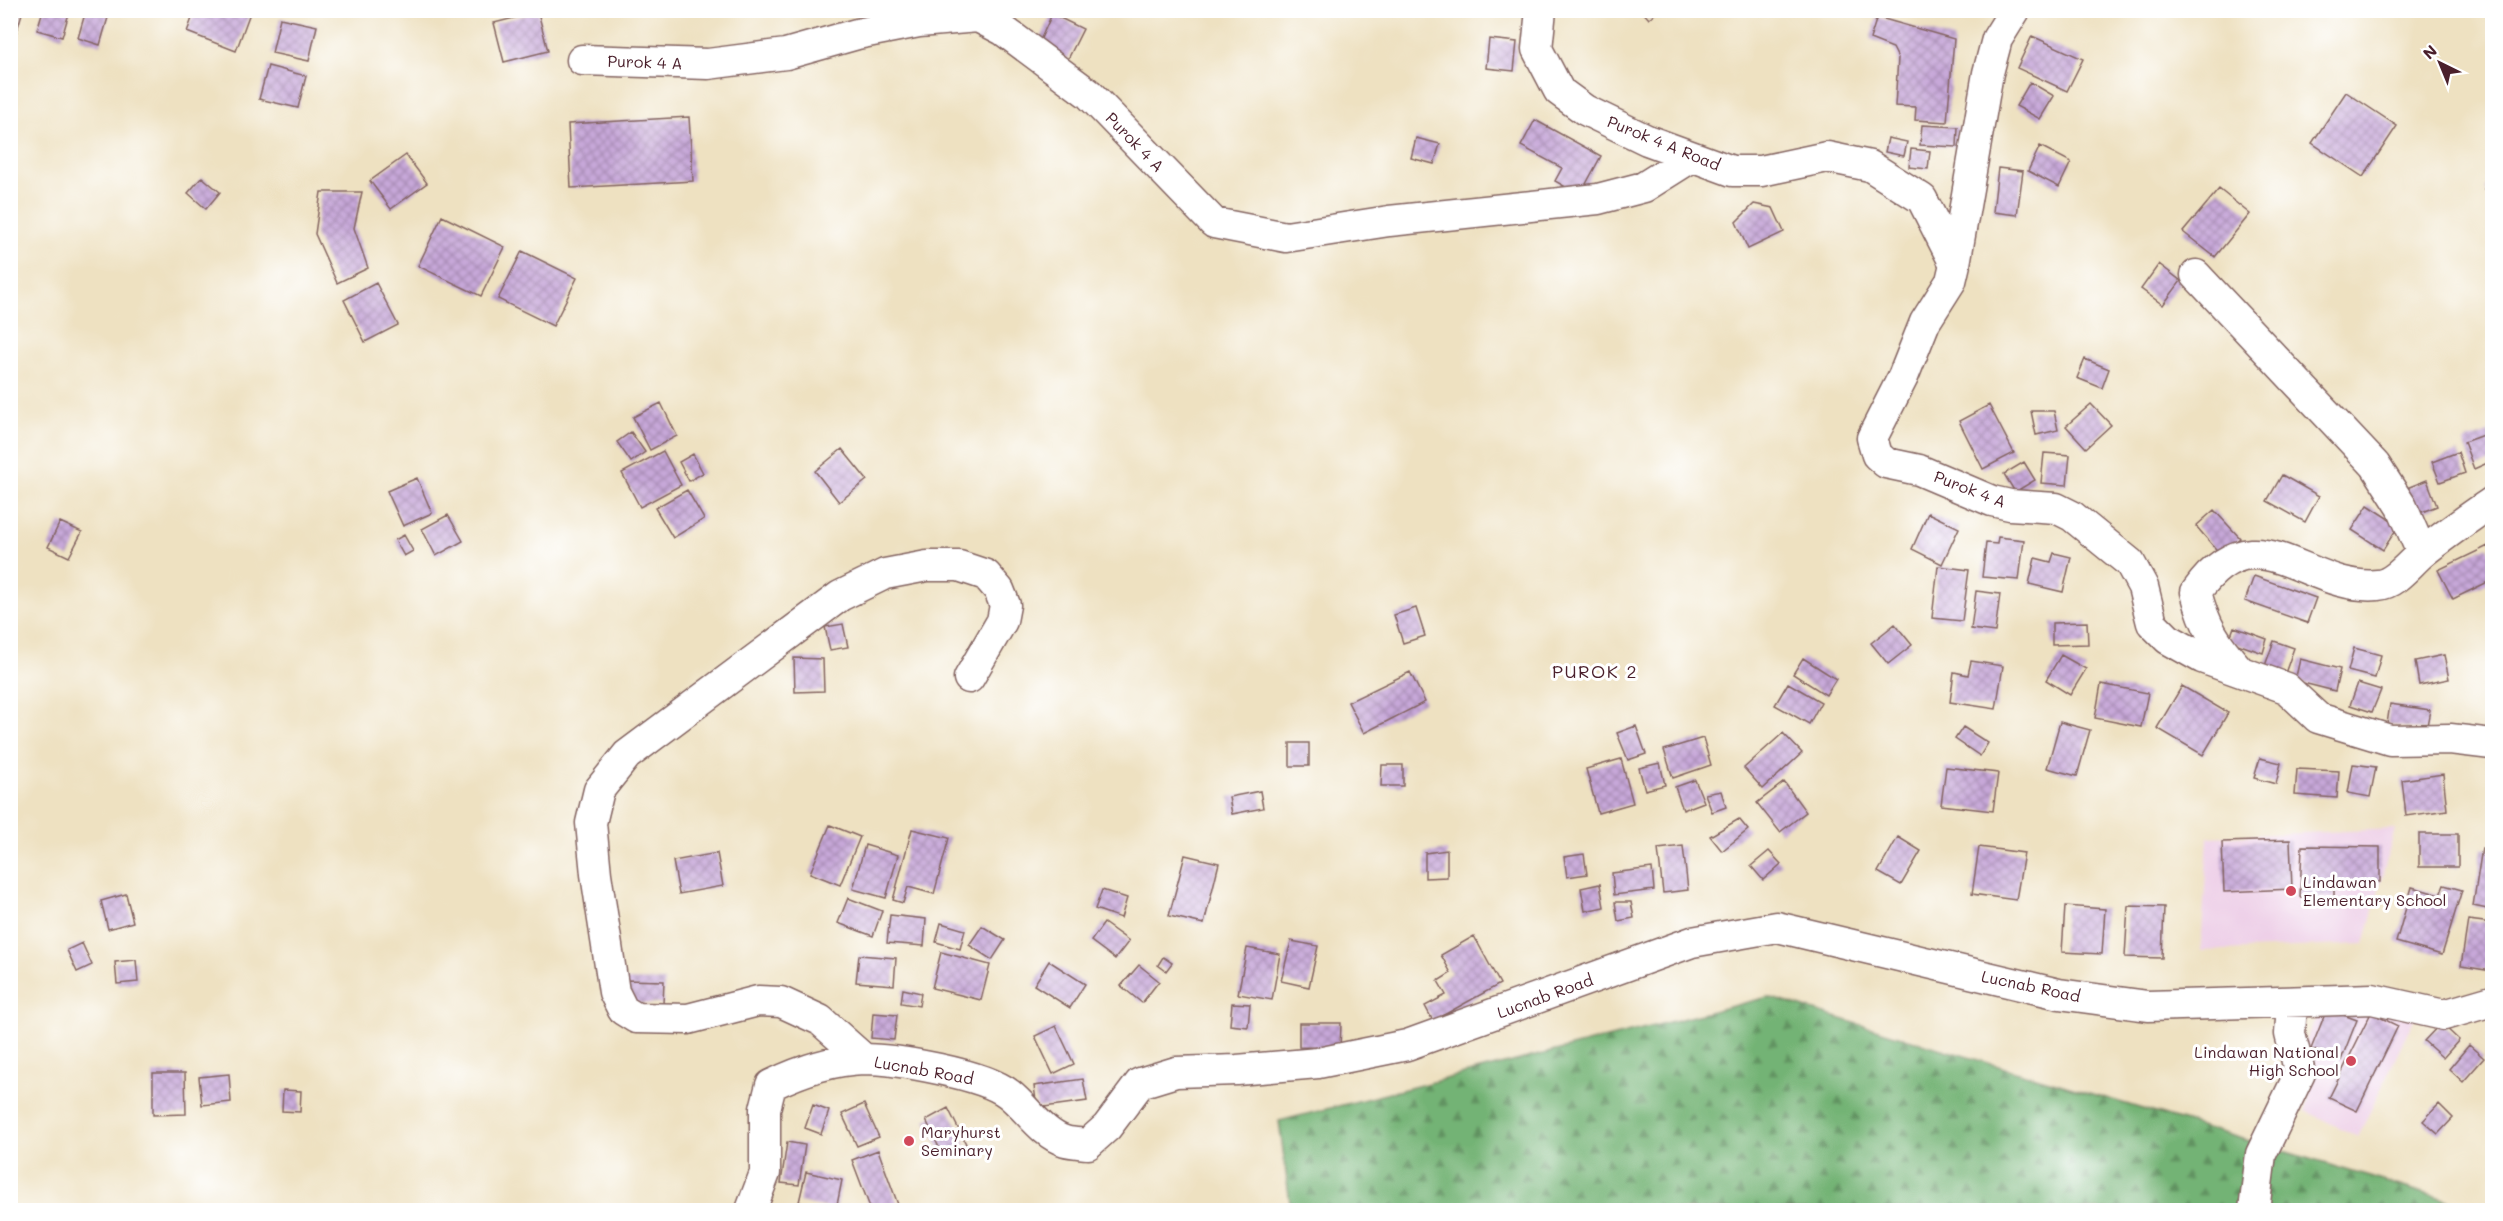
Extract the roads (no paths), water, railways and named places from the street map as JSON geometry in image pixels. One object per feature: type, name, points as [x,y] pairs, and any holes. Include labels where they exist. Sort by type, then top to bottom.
[{"type":"street","name":"Purok 4 A Road","points":[[1540,10],[1537,49],[1559,91],[1585,110],[1690,158],[1732,171],[1761,171],[1827,157],[1870,166],[1922,200],[1955,264]]},
{"type":"street","points":[[1955,264],[1988,73],[1997,39],[2015,10]]},
{"type":"street","name":"Purok 4 A","points":[[582,60],[708,64],[786,54],[857,34],[920,22],[978,17],[1003,30],[1089,94],[1214,224],[1286,237],[1389,222],[1598,199],[1644,187],[1690,158]]},
{"type":"street","name":"Purok 4 A","points":[[1955,264],[1951,281],[1925,322],[1903,377],[1877,424],[1872,438],[1877,455],[1886,463],[1918,470],[1992,501],[2010,505],[2056,508],[2072,516],[2130,563],[2143,587],[2152,623],[2168,639],[2202,658],[2240,671]]},
{"type":"street","points":[[2196,275],[2375,465],[2402,507],[2422,553]]},
{"type":"street","points":[[2493,502],[2422,553],[2398,575],[2380,585],[2351,584],[2254,552],[2232,557],[2219,564],[2196,591],[2202,618],[2215,642],[2240,671],[2286,688],[2318,718],[2390,740],[2450,739],[2493,744]]},
{"type":"street","points":[[864,1059],[820,1020],[781,1002],[758,1001],[688,1019],[636,1018],[623,1010],[614,992],[596,874],[591,823],[599,790],[627,755],[840,596],[885,574],[927,566],[959,566],[986,575],[999,590],[1005,604],[1002,621],[969,678]]},
{"type":"street","name":"Lucnab Road","points":[[751,1210],[765,1173],[765,1108],[771,1085],[800,1072],[829,1064],[864,1059],[974,1077],[1008,1093],[1035,1119],[1064,1141],[1088,1144],[1107,1126],[1140,1083],[1176,1072],[1237,1070],[1318,1063],[1407,1046],[1692,942],[1777,927],[2059,994],[2148,1006],[2372,999],[2444,1015],[2493,1002]]},
{"type":"street","points":[[2254,1210],[2261,1154],[2300,1073],[2290,1035],[2292,1002]]},
{"type":"place","name":"Lindawan Elementary School","points":[[2291,891]]},
{"type":"place","name":"Lindawan National High School","points":[[2351,1061]]},
{"type":"place","name":"Maryhurst Seminary","points":[[909,1141]]},
{"type":"district","name":"PUROK 2","points":[[1595,672]]}]
